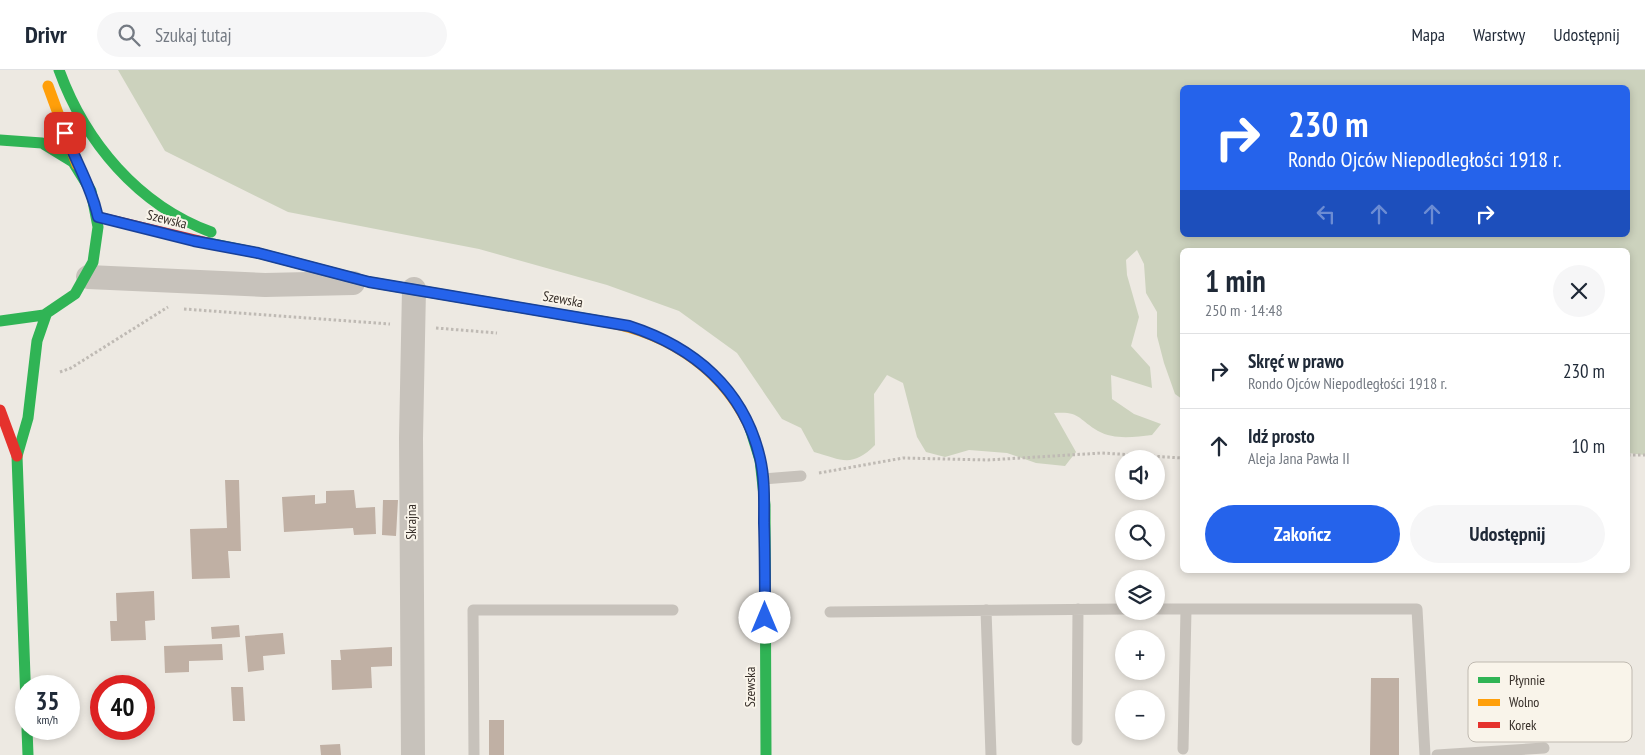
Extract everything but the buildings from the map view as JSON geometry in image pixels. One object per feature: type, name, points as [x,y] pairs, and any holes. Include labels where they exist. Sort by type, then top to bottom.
[{"type":"main road","points":[[59,70],[72,104],[96,142],[120,170],[141,190],[181,220],[258,253]]},
{"type":"main road","points":[[0,321],[19,322],[46,315],[70,299],[88,277],[96,258],[99,237],[98,217],[93,194],[77,165],[46,79]]},
{"type":"main road","points":[[0,140],[13,138],[31,140],[61,153],[77,165]]},
{"type":"main road","name":"Szewska","points":[[98,217],[194,241],[258,253],[369,282],[629,326],[657,335],[685,350],[707,367],[727,389],[744,415],[755,440],[763,479],[766,755]]},
{"type":"main road","points":[[24,675],[12,478],[28,418],[37,341],[46,315]]},
{"type":"main road","points":[[0,410],[17,456]]},
{"type":"main road","points":[[27,740],[28,755]]},
{"type":"street","points":[[88,277],[265,286],[369,282]]},
{"type":"street","name":"Skrajna","points":[[413,755],[411,438],[414,289]]},
{"type":"lane","points":[[763,479],[801,476]]},
{"type":"lane","points":[[1077,740],[1078,609]]},
{"type":"lane","points":[[830,612],[1115,609]]},
{"type":"lane","points":[[1165,609],[1417,609],[1424,755]]},
{"type":"lane","points":[[474,755],[474,610],[673,610]]},
{"type":"lane","points":[[986,610],[991,755]]},
{"type":"lane","points":[[1183,749],[1186,610]]},
{"type":"lane","points":[[1437,755],[1544,748]]},
{"type":"path","points":[[169,306],[504,334]]},
{"type":"path","points":[[801,476],[903,458],[988,460],[1102,453],[1180,458]]},
{"type":"path","points":[[1630,455],[1645,455]]},
{"type":"green space","points":[[118,70],[1645,70],[1645,455],[1630,453],[1630,248],[1180,248],[1180,398],[1175,394],[1164,363],[1157,336],[1157,312],[1146,293],[1144,264],[1137,250],[1126,260],[1127,275],[1139,317],[1131,346],[1150,367],[1152,388],[1111,375],[1112,399],[1134,414],[1161,424],[1152,435],[1111,436],[1098,431],[1074,415],[1054,413],[1076,452],[1065,466],[1036,463],[1007,453],[969,450],[945,457],[926,452],[917,437],[903,383],[887,375],[874,394],[875,445],[860,457],[846,460],[832,458],[814,452],[801,428],[782,419],[737,353],[679,311],[607,285],[479,249],[288,212],[165,151]]},
{"type":"traffic: fast","points":[[59,70],[83,122],[117,168],[160,205],[185,220],[211,232]]},
{"type":"traffic: fast","points":[[0,140],[42,143],[73,162],[91,191],[98,227],[93,262],[75,294],[44,315],[0,321]]},
{"type":"traffic: fast","points":[[208,243],[258,253],[369,282],[606,322]]},
{"type":"traffic: fast","points":[[25,675],[17,456],[28,418],[37,341],[46,315]]},
{"type":"traffic: fast","points":[[750,428],[760,460],[765,505],[766,755]]},
{"type":"traffic: fast","points":[[27,740],[28,755]]},
{"type":"traffic: slow","points":[[48,86],[77,165]]},
{"type":"traffic: slow","points":[[606,322],[629,327],[651,335],[691,357],[709,371],[725,388],[739,407],[750,428]]},
{"type":"traffic: jam","points":[[98,217],[208,243]]},
{"type":"traffic: jam","points":[[0,410],[17,456]]},
{"type":"route","points":[[65,133],[77,165],[86,178],[93,194],[98,217],[194,241],[258,253],[369,282],[629,326],[657,335],[685,350],[707,367],[727,389],[744,415],[755,440],[763,479],[765,618]]}]
